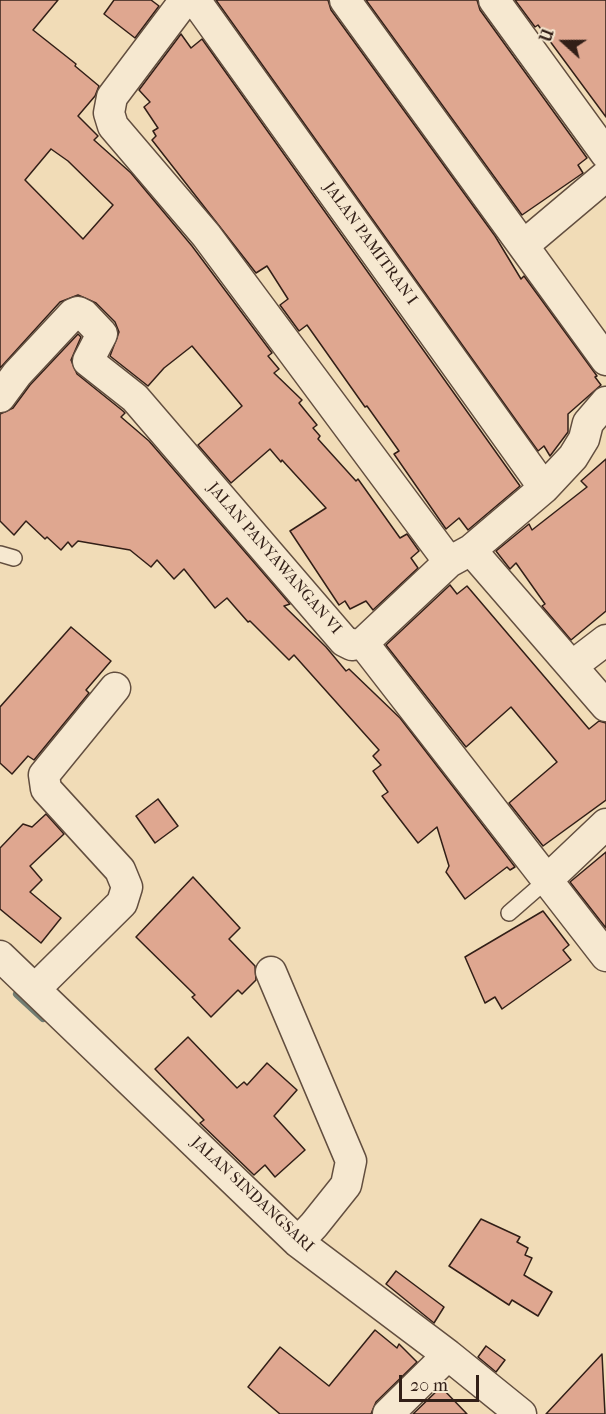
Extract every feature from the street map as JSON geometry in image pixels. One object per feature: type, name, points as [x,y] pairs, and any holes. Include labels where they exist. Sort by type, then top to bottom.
[{"type":"street","points":[[185,0],[112,97],[109,113],[113,126],[206,235],[460,556],[572,666],[606,706]]},
{"type":"street","name":"JALAN PAMITRAN I","points":[[195,0],[544,488]]},
{"type":"street","points":[[345,0],[606,360]]},
{"type":"street","points":[[494,0],[606,154]]},
{"type":"street","points":[[524,245],[606,176]]},
{"type":"street","name":"JALAN PANYAWANGAN VI","points":[[0,397],[17,374],[72,314],[78,312],[84,315],[102,334],[88,361],[135,398],[344,641],[352,645],[363,643],[606,956]]},
{"type":"street","points":[[363,643],[460,556],[544,488],[573,457],[584,439],[588,423],[606,402]]},
{"type":"street","points":[[572,666],[606,640]]},
{"type":"street","points":[[36,988],[122,903],[127,886],[120,870],[46,789],[44,775],[115,688]]},
{"type":"street","points":[[548,879],[606,824]]},
{"type":"street","name":"JALAN SINDANGSARI","points":[[0,956],[36,988],[298,1242],[448,1355],[521,1414]]},
{"type":"street","points":[[271,972],[351,1161],[346,1185],[314,1226],[298,1242]]},
{"type":"street","points":[[388,1414],[448,1355]]},
{"type":"lane","points":[[509,913],[548,879]]},
{"type":"building","points":[[0,0],[58,0],[33,30],[76,64],[75,66],[99,86],[95,96],[78,116],[98,136],[94,140],[131,173],[192,246],[272,353],[268,356],[279,369],[274,373],[302,400],[299,403],[317,425],[313,428],[320,436],[318,439],[356,481],[358,479],[400,538],[407,534],[419,551],[411,558],[418,568],[373,610],[366,601],[350,609],[345,601],[339,605],[290,531],[326,508],[270,449],[231,483],[198,445],[242,406],[192,346],[164,368],[148,386],[110,356],[119,332],[115,322],[96,303],[78,295],[60,302],[0,368]],"holes":[[[51,149],[68,161],[113,205],[83,239],[25,180]]]},
{"type":"building","points":[[114,0],[151,0],[159,6],[135,38],[104,14]]},
{"type":"building","points":[[216,0],[328,0],[331,10],[495,236],[521,279],[524,276],[597,376],[595,377],[601,385],[568,414],[568,432],[550,456],[544,446],[538,451]]},
{"type":"building","points":[[366,0],[477,0],[480,10],[587,158],[578,165],[583,173],[522,215]]},
{"type":"building","points":[[515,0],[606,0],[606,117],[538,25],[535,27]]},
{"type":"building","points":[[181,34],[191,48],[202,39],[520,486],[468,530],[459,518],[446,529],[394,454],[399,451],[307,325],[299,331],[280,305],[288,299],[267,266],[256,273],[152,140],[156,136],[153,131],[158,128],[144,107],[150,102],[139,90]]},
{"type":"building","points":[[78,334],[81,337],[71,360],[77,374],[125,413],[121,417],[149,441],[290,604],[284,606],[326,647],[346,671],[349,669],[400,718],[515,867],[510,870],[507,867],[465,899],[446,872],[449,866],[437,827],[418,843],[382,796],[388,792],[373,771],[381,765],[373,756],[379,750],[294,655],[289,660],[250,621],[248,622],[227,598],[215,608],[184,569],[174,579],[157,560],[151,567],[130,550],[78,541],[72,547],[68,542],[61,550],[26,521],[14,535],[0,521],[0,414],[13,408],[30,385]]},
{"type":"building","points":[[606,459],[606,611],[571,640],[542,606],[545,604],[516,563],[510,569],[496,551],[529,524],[532,530],[587,487],[581,481]]},
{"type":"building","points":[[450,585],[457,594],[467,586],[589,729],[599,721],[606,723],[606,800],[543,846],[509,803],[557,762],[511,707],[466,747],[386,645]]},
{"type":"building","points":[[71,627],[111,661],[86,690],[89,693],[34,760],[28,756],[12,774],[0,763],[0,707]]},
{"type":"building","points":[[158,799],[178,826],[155,843],[136,816]]},
{"type":"building","points":[[46,814],[64,834],[30,866],[42,880],[30,892],[61,918],[41,943],[0,909],[0,848],[23,824],[32,827]]},
{"type":"building","points":[[606,852],[606,928],[570,882]]},
{"type":"building","points":[[193,877],[240,928],[229,939],[255,966],[256,980],[242,994],[238,990],[211,1017],[192,997],[195,995],[136,937]]},
{"type":"building","points":[[543,911],[569,945],[563,950],[571,960],[502,1009],[495,997],[485,1003],[465,957]]},
{"type":"building","points":[[188,1037],[237,1088],[244,1082],[247,1085],[267,1063],[297,1090],[274,1116],[305,1150],[275,1177],[265,1165],[254,1175],[200,1123],[204,1120],[155,1069]]},
{"type":"building","points":[[481,1219],[520,1237],[517,1242],[528,1248],[525,1255],[532,1258],[524,1275],[552,1292],[538,1316],[512,1300],[509,1305],[449,1266]]},
{"type":"building","points":[[396,1271],[444,1307],[434,1323],[386,1284]]},
{"type":"building","points":[[375,1330],[397,1348],[399,1344],[417,1362],[376,1402],[371,1414],[280,1414],[248,1387],[280,1347],[329,1386]]},
{"type":"building","points":[[486,1346],[505,1360],[496,1372],[478,1357]]},
{"type":"building","points":[[602,1354],[605,1414],[546,1414]]},
{"type":"building","points":[[441,1387],[467,1414],[413,1414]]},
{"type":"waterway","points":[[17,994],[43,1018]]}]
